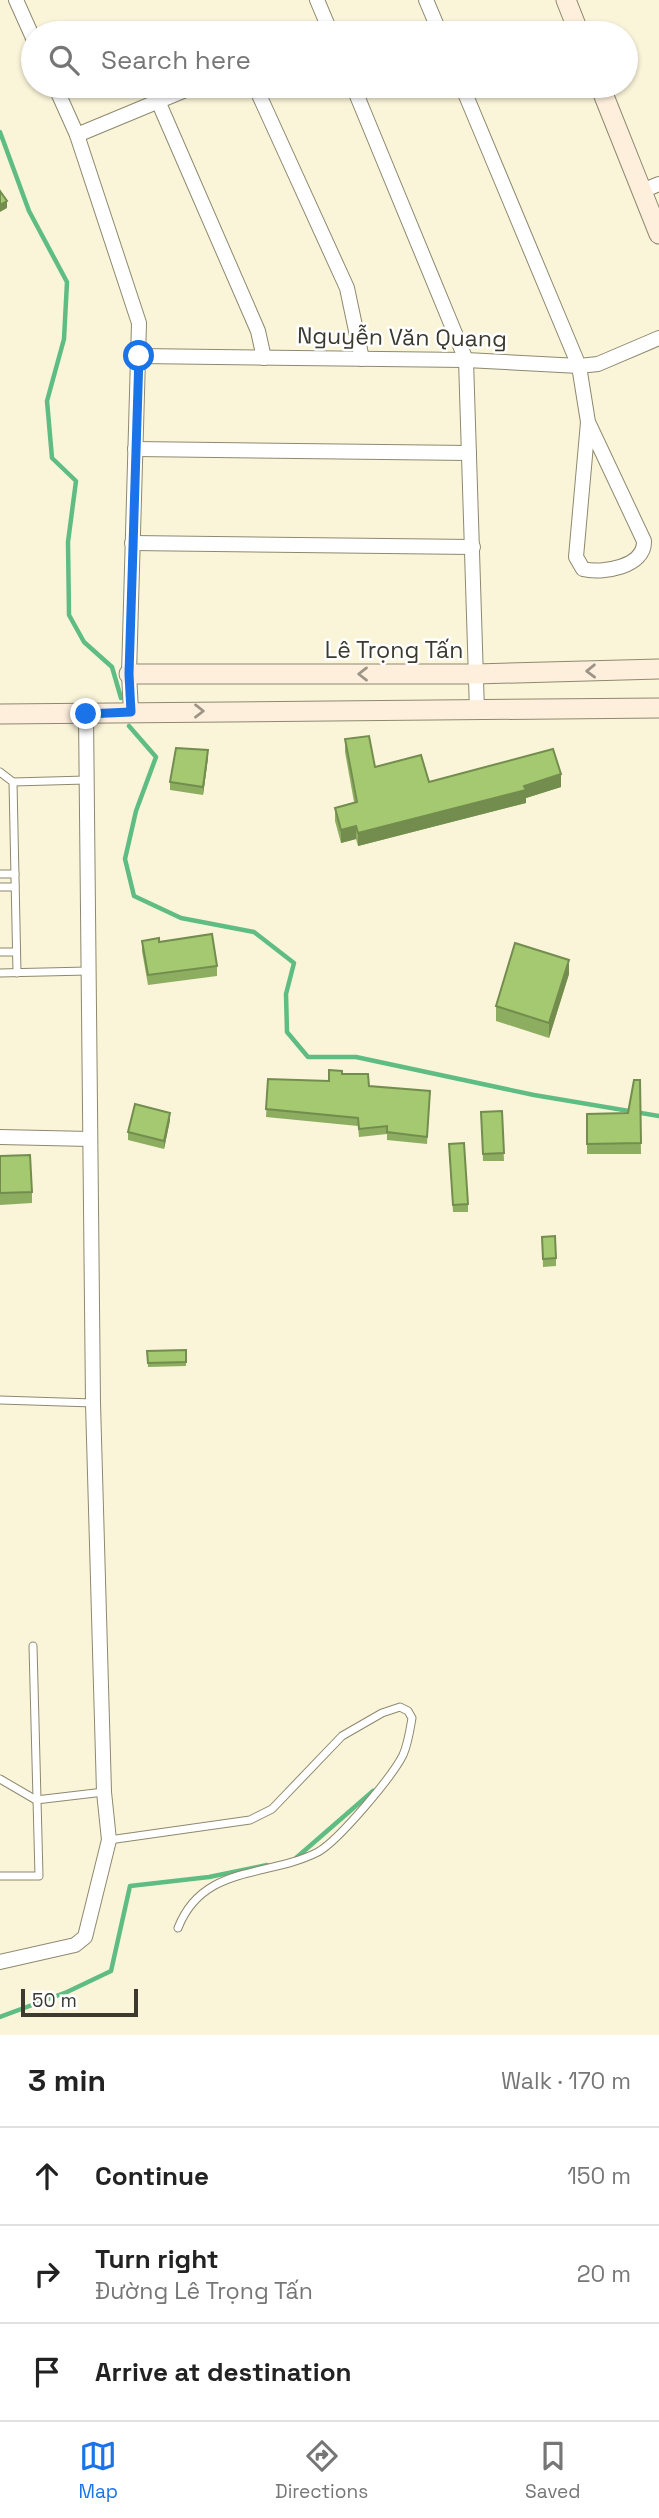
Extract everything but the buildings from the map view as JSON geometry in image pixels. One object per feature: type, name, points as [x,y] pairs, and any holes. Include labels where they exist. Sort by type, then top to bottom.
[{"type":"street","points":[[16,0],[25,21]]},
{"type":"street","points":[[317,0],[324,21]]},
{"type":"street","points":[[426,0],[435,21]]},
{"type":"street","points":[[566,0],[574,21]]},
{"type":"street","points":[[60,98],[77,135],[139,323],[129,674],[131,712]]},
{"type":"street","points":[[77,135],[167,98]]},
{"type":"street","points":[[261,98],[347,288],[362,359]]},
{"type":"street","points":[[358,98],[466,360],[477,712]]},
{"type":"street","points":[[467,98],[579,366],[588,422],[576,557],[583,569],[599,573],[639,557],[645,548],[588,422]]},
{"type":"street","points":[[606,98],[651,187],[659,234]]},
{"type":"street","points":[[158,102],[258,331],[264,358]]},
{"type":"street","name":"Nguyễn Văn Quang","points":[[139,356],[466,360],[579,366],[598,364],[659,338]]},
{"type":"street","points":[[135,449],[469,453]]},
{"type":"street","points":[[132,543],[473,547]]},
{"type":"street","name":"Lê Trọng Tấn","points":[[129,674],[476,674],[659,670]]},
{"type":"street","points":[[0,714],[477,712],[659,708]]},
{"type":"street","points":[[0,1962],[75,1945],[85,1937],[109,1840],[104,1792],[93,1403],[86,714]]},
{"type":"street","points":[[0,1137],[90,1139]]},
{"type":"lane","points":[[0,772],[13,782],[86,780]]},
{"type":"lane","points":[[13,782],[17,972]]},
{"type":"lane","points":[[0,874],[15,874]]},
{"type":"lane","points":[[0,887],[15,887]]},
{"type":"lane","points":[[0,953],[16,952]]},
{"type":"lane","points":[[0,973],[88,971]]},
{"type":"lane","points":[[0,1400],[93,1403]]},
{"type":"lane","points":[[0,1876],[39,1876],[33,1646]]},
{"type":"lane","points":[[109,1840],[250,1820],[272,1809],[342,1736],[382,1713],[400,1707],[408,1711],[412,1718],[402,1755],[346,1826],[320,1851],[246,1873],[206,1890],[187,1907],[178,1928]]},
{"type":"lane","points":[[0,1779],[36,1800],[104,1792]]},
{"type":"waterway","points":[[0,132],[29,211],[67,282],[64,339],[47,401],[52,458],[76,481],[68,542],[69,615],[84,642],[112,667],[121,698]]},
{"type":"waterway","points":[[129,726],[156,757],[136,811],[125,859],[134,896],[181,918],[254,932],[294,963],[286,994],[287,1032],[308,1057],[356,1057],[534,1095],[659,1116]]},
{"type":"waterway","points":[[296,1858],[373,1791]]},
{"type":"waterway","points":[[0,2017],[67,1992],[111,1971],[130,1886],[209,1877],[267,1865]]},
{"type":"route","points":[[86,714],[131,712],[129,674],[139,356]]}]
